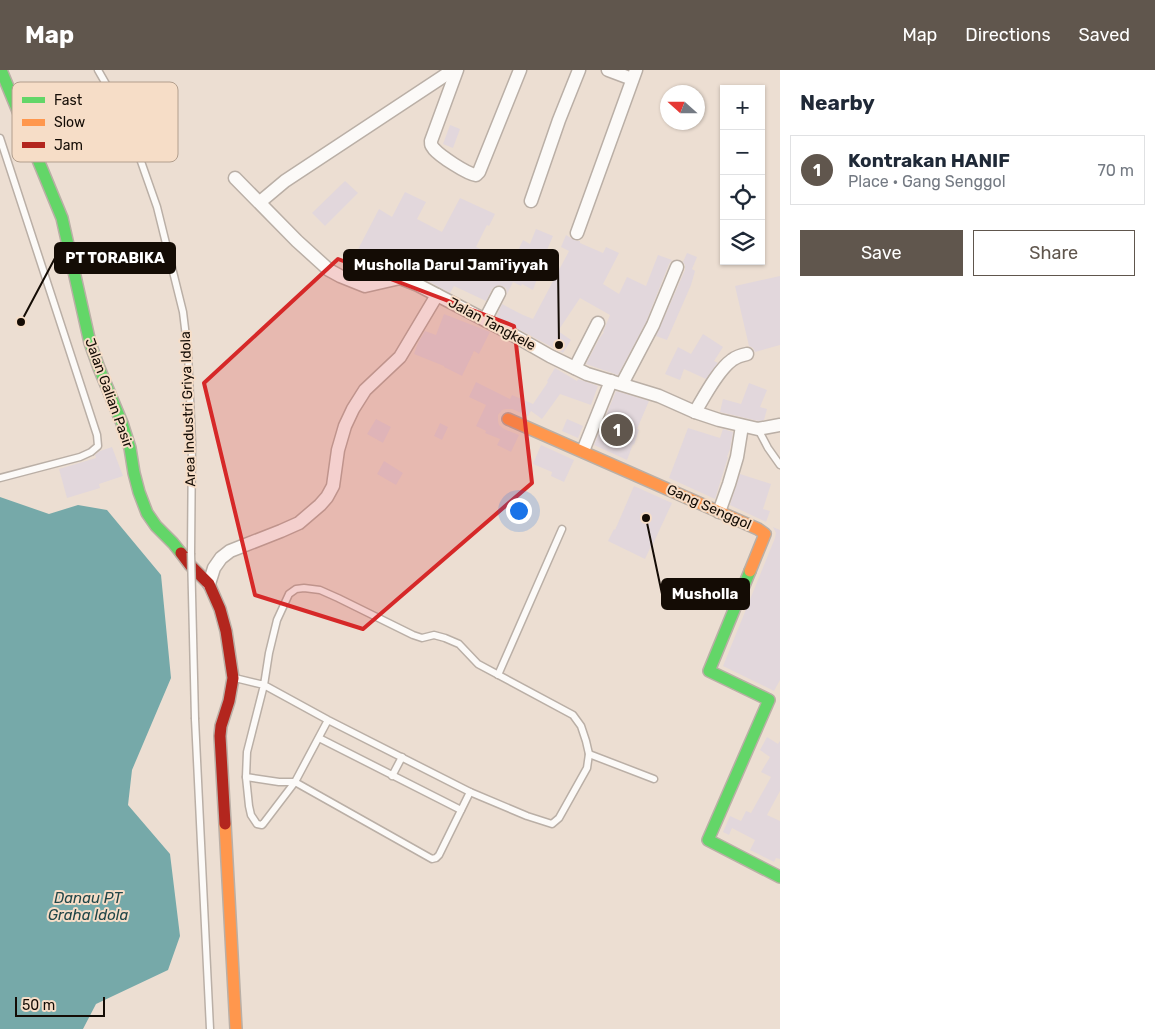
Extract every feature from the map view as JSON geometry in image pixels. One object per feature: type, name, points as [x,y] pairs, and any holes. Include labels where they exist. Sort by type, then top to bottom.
[{"type":"street","name":"Jalan Galian Pasir","points":[[1,70],[12,97]]},
{"type":"street","points":[[453,70],[431,144],[434,149],[451,162],[476,175],[480,172],[520,70]]},
{"type":"street","points":[[260,202],[285,181],[453,70]]},
{"type":"street","points":[[531,201],[559,120],[579,70]]},
{"type":"street","points":[[577,232],[634,74],[608,70]]},
{"type":"street","name":"Jalan Galian Pasir","points":[[39,162],[62,218],[90,343],[130,448],[134,473],[147,513],[190,565],[209,584]]},
{"type":"street","name":"Jalan Tangkele","points":[[235,178],[314,257],[329,270],[340,276],[365,286],[400,278],[438,295],[575,368],[659,396],[694,412],[718,420],[758,429],[780,425]]},
{"type":"street","points":[[583,451],[616,383],[652,325],[677,266]]},
{"type":"street","points":[[485,320],[498,293]]},
{"type":"street","points":[[236,1029],[220,736],[233,678],[226,631],[220,609],[209,584],[214,568],[221,558],[230,551],[298,523],[323,501],[333,486],[338,450],[352,409],[365,390],[400,357],[438,295]]},
{"type":"street","points":[[575,368],[598,323]]},
{"type":"street","points":[[694,412],[719,374],[731,361],[747,354]]},
{"type":"street","name":"Gang Senggol","points":[[508,419],[758,529],[765,534],[709,671],[769,700],[708,840],[780,877]]},
{"type":"street","points":[[719,512],[737,457],[742,426]]},
{"type":"lane","name":"Area Industri Griya Idola","points":[[98,70],[105,82]]},
{"type":"lane","points":[[0,138],[98,435],[98,446],[80,458],[0,478]]},
{"type":"lane","name":"Area Industri Griya Idola","points":[[141,162],[157,207],[183,312],[188,353],[192,442],[191,553],[195,719],[210,1029]]},
{"type":"lane","points":[[758,429],[780,465]]},
{"type":"lane","points":[[498,675],[562,529]]},
{"type":"lane","points":[[233,678],[264,685],[328,720],[470,792],[527,816],[552,824],[559,818],[587,768],[589,754],[586,741],[581,726],[573,715],[478,664],[459,644],[434,635],[422,638],[413,635],[320,590],[296,589],[289,594],[277,620],[264,685],[247,752],[246,777],[249,806],[251,815],[257,824],[263,824],[295,782],[328,720]]},
{"type":"lane","points":[[319,738],[461,810]]},
{"type":"lane","points":[[589,754],[654,780]]},
{"type":"lane","points":[[392,776],[402,757]]},
{"type":"lane","points":[[246,777],[279,782],[295,782],[432,859],[439,855],[470,792]]},
{"type":"highlighted area","points":[[338,259],[514,326],[532,483],[363,629],[255,595],[204,383]]},
{"type":"water","name":"Danau PT Graha Idola","points":[[0,497],[49,514],[78,505],[107,510],[161,575],[171,678],[132,770],[128,805],[170,854],[180,936],[168,970],[96,1004],[83,1029],[0,1029]]},
{"type":"building","points":[[450,125],[460,129],[453,148],[443,144]]},
{"type":"building","points":[[345,181],[358,193],[325,226],[312,213]]},
{"type":"building","points":[[405,192],[426,202],[417,219],[442,232],[460,198],[495,214],[476,247],[500,258],[501,255],[513,261],[523,240],[530,244],[536,229],[553,236],[538,271],[540,271],[533,290],[513,282],[507,294],[506,288],[498,285],[492,289],[486,301],[454,286],[450,293],[402,270],[379,274],[368,268],[364,277],[345,269],[351,258],[353,259],[379,209],[392,217]]},
{"type":"building","points":[[566,235],[603,253],[606,247],[619,253],[603,284],[619,294],[627,277],[646,286],[658,255],[672,260],[646,322],[618,375],[586,364],[604,332],[610,315],[580,298],[558,331],[571,340],[563,353],[496,317],[502,304],[533,319],[569,251],[561,247]]},
{"type":"building","points":[[687,253],[697,257],[692,269],[695,271],[691,285],[667,340],[656,336],[685,270],[683,262]]},
{"type":"building","points":[[780,276],[780,345],[755,352],[749,346],[735,286]]},
{"type":"building","points":[[444,314],[490,332],[479,354],[474,351],[462,376],[444,366],[414,354],[425,331],[436,335]]},
{"type":"building","points":[[703,334],[723,347],[714,361],[718,363],[706,379],[684,369],[680,380],[665,374],[678,347],[691,354]]},
{"type":"building","points":[[555,368],[577,381],[578,379],[598,386],[591,405],[560,394],[542,419],[531,411],[528,416],[512,409],[502,410],[498,415],[499,425],[519,435],[511,452],[497,445],[500,439],[485,433],[486,431],[476,426],[486,405],[469,397],[476,382],[510,399],[512,395],[533,404]]},
{"type":"building","points":[[749,383],[767,390],[760,407],[767,409],[764,420],[759,421],[720,412],[723,399],[741,404]]},
{"type":"building","points":[[616,391],[649,401],[627,460],[594,445]]},
{"type":"building","points":[[376,419],[391,427],[383,443],[367,434]]},
{"type":"building","points":[[567,419],[583,426],[578,438],[562,431]]},
{"type":"building","points":[[440,423],[448,427],[442,440],[434,436]]},
{"type":"building","points":[[688,428],[720,438],[723,429],[733,432],[728,457],[715,499],[669,478]]},
{"type":"building","points":[[541,445],[574,460],[564,482],[551,476],[552,472],[533,464]]},
{"type":"building","points":[[112,447],[123,476],[99,484],[100,488],[67,498],[59,469],[96,458],[95,455],[100,451]]},
{"type":"building","points":[[384,461],[403,473],[396,485],[377,474]]},
{"type":"building","points":[[740,474],[771,484],[763,509],[770,511],[766,522],[730,505]]},
{"type":"building","points":[[634,486],[672,503],[645,559],[608,541],[615,530]]},
{"type":"building","points":[[773,527],[780,530],[780,680],[774,691],[723,666],[775,538],[776,533]]},
{"type":"building","points":[[767,737],[778,744],[780,741],[780,791],[767,815],[780,821],[780,859],[776,858],[774,862],[750,850],[755,840],[732,828],[729,835],[723,832],[730,816],[741,821],[746,811],[751,813],[771,777],[761,772],[770,757],[760,750]]},
{"type":"traffic: fast","points":[[1,70],[12,97]]},
{"type":"traffic: fast","points":[[39,162],[62,218],[90,343],[122,423],[130,448],[139,492],[147,513],[156,526],[181,553]]},
{"type":"traffic: fast","points":[[750,571],[709,671],[769,700],[708,840],[780,877]]},
{"type":"traffic: slow","points":[[508,419],[758,529],[765,534],[750,571]]},
{"type":"traffic: slow","points":[[225,824],[236,1029]]},
{"type":"traffic: jam","points":[[181,553],[209,584],[220,609],[226,631],[233,678],[220,736],[225,824]]},
{"type":"place","name":"PT TORABIKA","points":[[21,322]]},
{"type":"place","name":"Musholla Darul Jami'iyyah","points":[[559,345]]},
{"type":"place","name":"Kontrakan HANIF","points":[[617,430]]},
{"type":"place","name":"Musholla","points":[[646,518]]}]
